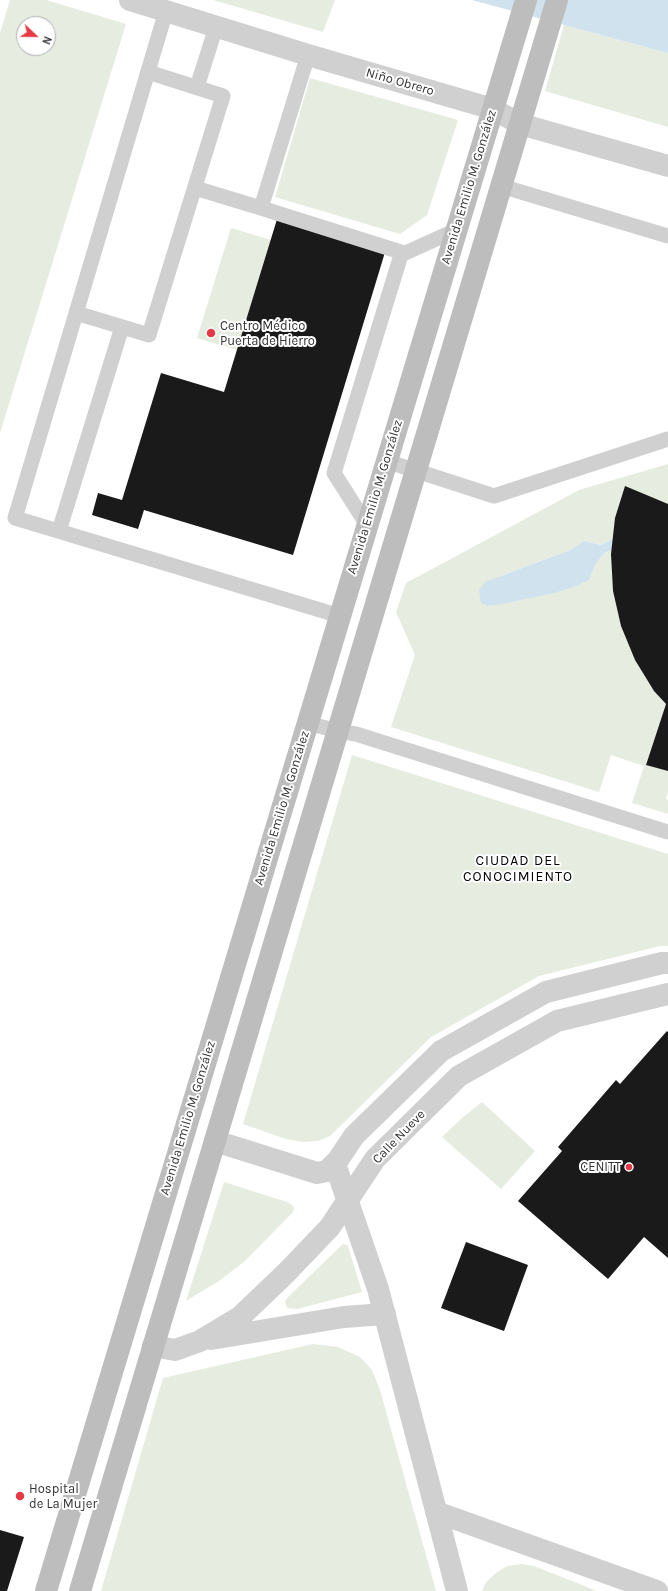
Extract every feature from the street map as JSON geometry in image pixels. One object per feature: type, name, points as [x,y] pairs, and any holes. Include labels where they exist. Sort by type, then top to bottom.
[{"type":"main road","name":"Avenida Emilio M. González","points":[[46,1591],[526,0]]},
{"type":"main road","points":[[80,1591],[557,0]]},
{"type":"main road","points":[[220,1013],[251,1021]]},
{"type":"main road","points":[[122,1336],[153,1346]]},
{"type":"street","name":"Niño Obrero","points":[[130,0],[308,55],[493,109],[520,124],[668,166]]},
{"type":"street","points":[[215,1141],[317,1173],[327,1171],[335,1164],[354,1136],[441,1051],[546,992],[662,963],[668,963]]},
{"type":"street","name":"Calle Nueve","points":[[153,1346],[174,1350],[200,1341],[240,1316],[286,1273],[330,1227],[375,1159],[459,1076],[557,1021],[668,994]]},
{"type":"street","points":[[335,1164],[378,1289],[457,1591]]},
{"type":"street","points":[[200,1341],[344,1317],[385,1314]]},
{"type":"street","points":[[436,1512],[657,1591]]},
{"type":"lane","points":[[166,11],[15,518],[340,616]]},
{"type":"lane","points":[[197,88],[216,27]]},
{"type":"lane","points":[[261,208],[308,55]]},
{"type":"lane","points":[[76,313],[149,334],[224,96],[148,72]]},
{"type":"lane","points":[[501,186],[668,236]]},
{"type":"lane","points":[[195,188],[404,253]]},
{"type":"lane","points":[[367,525],[334,473],[401,255],[456,230]]},
{"type":"lane","points":[[59,531],[122,327]]},
{"type":"lane","points":[[386,461],[494,496],[668,439]]},
{"type":"lane","points":[[307,723],[356,734],[668,832]]},
{"type":"shaded area","points":[[10,0],[46,0],[126,24],[0,433],[0,33]]},
{"type":"shaded area","points":[[213,0],[335,0],[323,32]]},
{"type":"shaded area","points":[[564,25],[668,53],[668,127],[545,91]]},
{"type":"shaded area","points":[[310,78],[458,120],[427,215],[400,234],[275,197]]},
{"type":"shaded area","points":[[231,228],[271,240],[237,350],[197,338]]},
{"type":"shaded area","points":[[668,464],[668,504],[601,545],[584,541],[570,550],[498,577],[488,606],[551,594],[589,580],[595,565],[604,553],[612,550],[613,591],[621,626],[635,660],[654,691],[666,704],[646,764],[668,771],[668,791],[666,799],[668,800],[668,814],[632,803],[644,766],[611,755],[599,792],[391,727],[415,655],[396,612],[406,583],[579,490]]},
{"type":"shaded area","points":[[352,755],[668,854],[668,946],[660,946],[539,976],[431,1037],[330,1136],[318,1141],[304,1142],[286,1139],[243,1124]]},
{"type":"shaded area","points":[[482,1102],[535,1151],[501,1189],[442,1137]]},
{"type":"shaded area","points":[[224,1182],[287,1202],[294,1208],[293,1212],[245,1261],[219,1281],[186,1301]]},
{"type":"shaded area","points":[[343,1244],[348,1246],[362,1292],[297,1309],[287,1308],[285,1301],[289,1296]]},
{"type":"shaded area","points":[[313,1344],[338,1347],[360,1357],[372,1370],[380,1390],[436,1591],[101,1591],[163,1378]]},
{"type":"shaded area","points":[[521,1564],[534,1566],[597,1591],[482,1591],[486,1582],[496,1573],[507,1566]]},
{"type":"water","points":[[472,0],[668,0],[668,53],[564,25]]},
{"type":"water","points":[[613,539],[612,550],[604,553],[595,565],[589,580],[551,594],[496,605],[488,606],[481,603],[479,590],[485,582],[570,550],[584,541],[601,545]]},
{"type":"building","points":[[278,216],[386,249],[293,555],[144,510],[138,529],[92,515],[98,493],[122,500],[161,373],[224,392]]},
{"type":"building","points":[[625,486],[668,504],[668,771],[646,765],[666,704],[654,691],[635,660],[621,626],[613,591],[611,554],[615,518]]},
{"type":"building","name":"CENITT","points":[[667,1031],[668,1258],[644,1237],[608,1279],[518,1201],[562,1151],[558,1147],[616,1080],[620,1084]]},
{"type":"building","points":[[466,1242],[528,1265],[504,1331],[441,1308]]},
{"type":"building","points":[[0,1530],[24,1537],[7,1591],[0,1591]]},
{"type":"place","name":"Centro Médico Puerta de Hierro","points":[[211,333]]},
{"type":"place","name":"CENITT","points":[[629,1167]]},
{"type":"place","name":"Hospital de La Mujer","points":[[20,1496]]},
{"type":"district","name":"CIUDAD DEL CONOCIMIENTO","points":[[518,870]]}]
